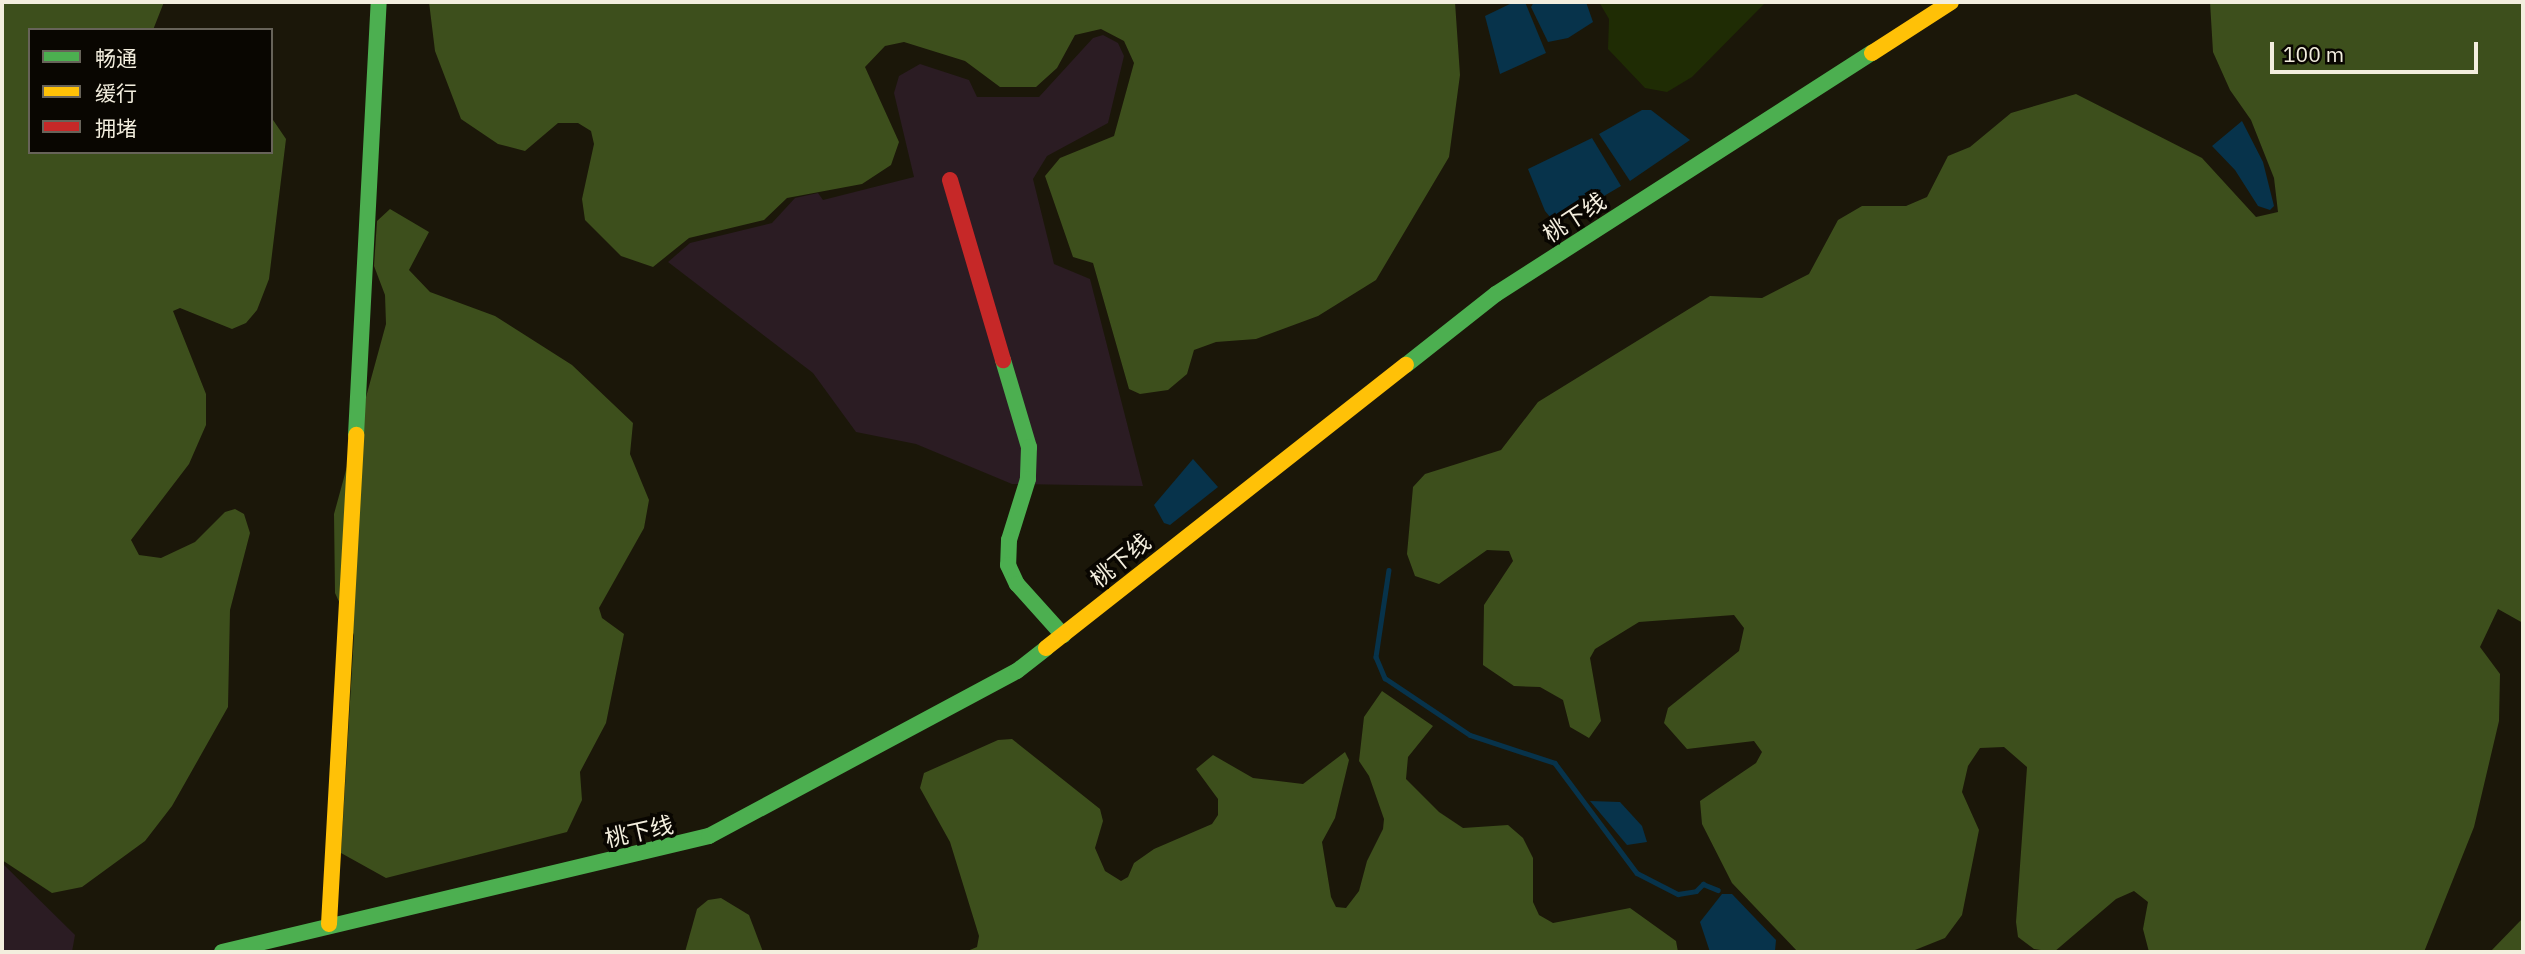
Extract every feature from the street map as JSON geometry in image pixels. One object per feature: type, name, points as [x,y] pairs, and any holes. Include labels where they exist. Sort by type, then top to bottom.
[{"type":"main road","points":[[329,924],[379,2]]},
{"type":"main road","name":"桃下线","points":[[222,952],[329,924],[709,836],[1017,671],[1496,295],[1951,2]]},
{"type":"main road","points":[[950,180],[1028,447],[1028,479],[1009,540],[1008,565],[1017,584],[1063,635]]},
{"type":"shaded area","points":[[1103,35],[1118,43],[1124,56],[1108,123],[1047,156],[1033,179],[1054,264],[1090,279],[1143,486],[1012,484],[916,444],[856,432],[813,373],[668,262],[690,243],[772,223],[795,198],[818,193],[823,200],[914,177],[894,93],[899,76],[920,64],[969,80],[977,97],[1039,97],[1093,38]]},
{"type":"shaded area","points":[[2,863],[75,935],[72,952],[2,952]]},
{"type":"green space","points":[[2,2],[164,2],[154,28],[28,28],[28,154],[273,154],[273,120],[286,139],[269,279],[257,310],[246,323],[232,329],[180,308],[173,311],[206,394],[206,425],[189,464],[131,540],[139,555],[161,558],[195,542],[225,512],[235,509],[244,514],[250,533],[230,610],[228,707],[172,806],[145,841],[82,887],[52,893],[2,860]]},
{"type":"green space","points":[[429,2],[1455,2],[1460,75],[1449,157],[1376,280],[1318,316],[1256,339],[1216,342],[1194,350],[1187,374],[1168,390],[1140,394],[1129,389],[1093,263],[1073,257],[1045,176],[1060,158],[1114,136],[1134,63],[1124,41],[1101,29],[1075,35],[1057,68],[1036,87],[1000,87],[965,61],[904,42],[885,46],[865,67],[899,142],[891,165],[862,184],[787,198],[764,220],[689,238],[653,267],[621,256],[585,220],[582,199],[594,144],[591,131],[578,123],[558,123],[525,151],[498,144],[461,119],[435,51]]},
{"type":"green space","points":[[1599,2],[1766,2],[1692,77],[1667,92],[1645,88],[1608,49],[1609,19]]},
{"type":"green space","points":[[2210,2],[2523,2],[2523,623],[2498,609],[2480,647],[2500,674],[2499,721],[2474,827],[2424,952],[2149,952],[2143,929],[2148,902],[2134,891],[2116,899],[2054,952],[2034,949],[2018,937],[2016,922],[2027,767],[2004,747],[1980,748],[1968,766],[1962,792],[1979,830],[1962,915],[1945,938],[1910,952],[1798,952],[1732,883],[1702,824],[1700,801],[1756,763],[1762,752],[1754,741],[1687,749],[1664,723],[1668,708],[1739,651],[1744,628],[1734,615],[1639,622],[1595,649],[1590,658],[1601,721],[1589,738],[1570,727],[1563,700],[1540,687],[1514,686],[1483,665],[1484,605],[1513,561],[1509,551],[1487,550],[1439,584],[1415,576],[1407,554],[1413,487],[1425,474],[1501,450],[1538,402],[1710,296],[1762,298],[1809,274],[1838,220],[1862,206],[1906,206],[1927,197],[1948,156],[1970,147],[2011,113],[2076,94],[2202,158],[2256,217],[2278,212],[2274,178],[2251,120],[2230,90],[2213,52]]},
{"type":"green space","points":[[390,209],[429,232],[409,270],[430,292],[495,316],[572,365],[633,423],[630,454],[649,500],[644,528],[599,608],[602,618],[624,634],[606,723],[580,772],[582,800],[567,832],[386,878],[341,853],[354,635],[335,593],[334,514],[386,324],[385,295],[374,266],[377,221]]},
{"type":"green space","points":[[1382,691],[1433,726],[1408,757],[1406,779],[1439,812],[1463,828],[1508,825],[1523,838],[1533,858],[1533,902],[1539,915],[1553,923],[1630,908],[1676,941],[1678,952],[965,952],[977,947],[979,936],[950,842],[920,788],[924,773],[998,740],[1012,739],[1100,809],[1103,821],[1095,848],[1105,871],[1121,881],[1128,877],[1134,863],[1154,849],[1212,824],[1218,815],[1218,799],[1196,769],[1213,755],[1253,778],[1303,784],[1345,752],[1349,760],[1335,818],[1322,842],[1331,897],[1336,907],[1346,908],[1359,891],[1367,861],[1383,829],[1384,819],[1369,776],[1359,761],[1364,717]]},
{"type":"green space","points":[[721,898],[749,915],[763,952],[685,952],[697,909],[708,900]]},
{"type":"green space","points":[[2523,918],[2523,952],[2490,952]]},
{"type":"water","points":[[1514,2],[1525,2],[1546,53],[1500,74],[1485,16]]},
{"type":"water","points":[[1534,2],[1586,2],[1593,22],[1568,38],[1548,42],[1531,7]]},
{"type":"water","points":[[1642,110],[1651,110],[1690,140],[1630,181],[1599,134]]},
{"type":"water","points":[[2242,121],[2263,162],[2274,206],[2270,210],[2258,206],[2235,170],[2212,146]]},
{"type":"water","points":[[1592,138],[1621,186],[1556,224],[1545,211],[1528,169]]},
{"type":"water","points":[[1193,459],[1218,487],[1170,525],[1164,523],[1154,505]]},
{"type":"water","points":[[1590,801],[1620,802],[1642,826],[1647,842],[1627,845]]},
{"type":"water","points":[[1722,894],[1732,894],[1776,940],[1775,951],[1710,952],[1700,922]]},
{"type":"waterway","points":[[1389,570],[1376,657],[1385,678],[1470,735],[1555,763],[1637,873],[1678,894],[1696,891],[1703,884],[1718,890]]},
{"type":"traffic: fast","points":[[356,435],[379,2]]},
{"type":"traffic: fast","points":[[1406,365],[1496,294],[1872,53]]},
{"type":"traffic: fast","points":[[1003,360],[1029,447],[1028,479],[1009,540],[1008,565],[1017,584],[1063,635]]},
{"type":"traffic: fast","points":[[222,952],[709,836],[1017,671],[1046,648]]},
{"type":"traffic: slow","points":[[1872,53],[1951,2]]},
{"type":"traffic: slow","points":[[1046,648],[1406,365]]},
{"type":"traffic: slow","points":[[329,924],[356,435]]},
{"type":"traffic: jam","points":[[950,180],[1003,360]]}]
